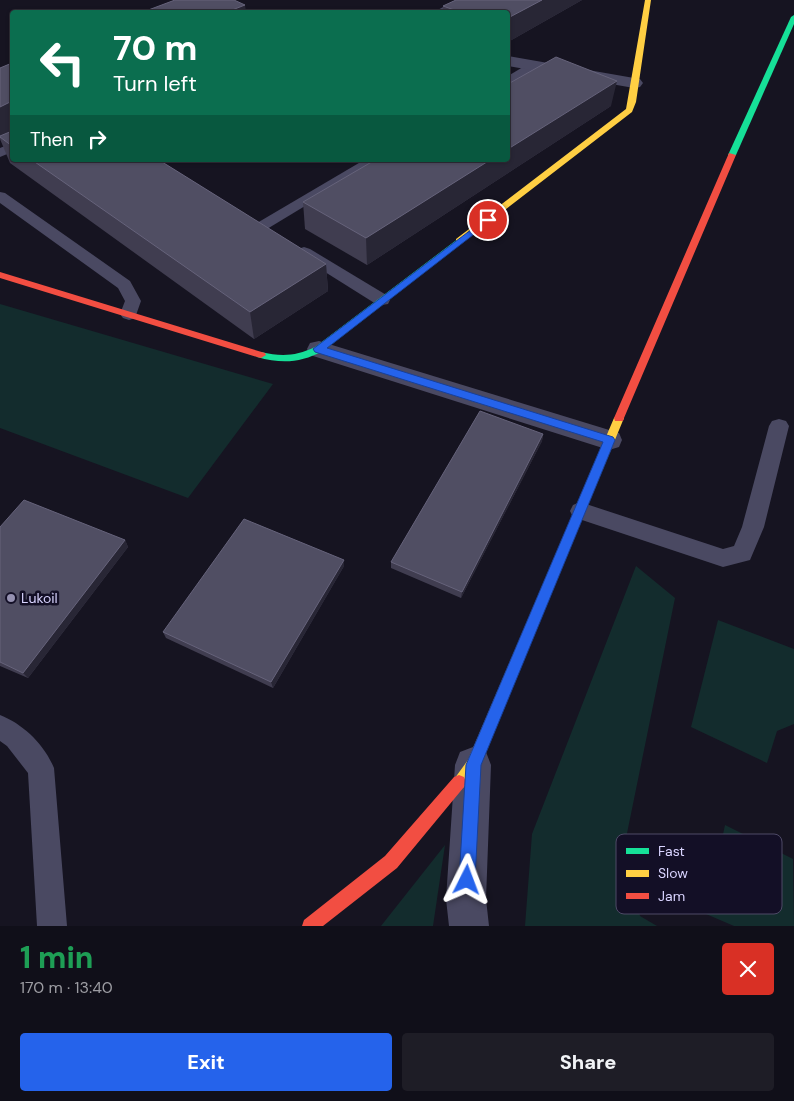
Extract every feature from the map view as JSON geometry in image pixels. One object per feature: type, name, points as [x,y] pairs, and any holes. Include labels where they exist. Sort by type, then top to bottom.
[{"type":"street","points":[[0,275],[275,359],[300,359],[318,349],[629,110],[632,102],[648,0]]},
{"type":"street","points":[[310,926],[391,862],[473,765],[698,230],[794,16]]},
{"type":"street","points":[[510,61],[634,83]]},
{"type":"street","points":[[318,349],[610,440]]},
{"type":"street","points":[[469,926],[466,899],[473,765]]},
{"type":"lane","points":[[444,10],[465,0]]},
{"type":"lane","points":[[510,79],[533,65]]},
{"type":"lane","points":[[262,226],[371,162]]},
{"type":"lane","points":[[0,196],[124,285],[133,301],[129,314]]},
{"type":"lane","points":[[246,216],[278,236]]},
{"type":"lane","points":[[294,246],[382,300]]},
{"type":"lane","points":[[580,511],[723,558],[742,553],[753,526],[778,426]]},
{"type":"lane","points":[[0,727],[16,737],[41,768],[52,926]]},
{"type":"green space","points":[[0,304],[273,384],[188,498],[0,428]]},
{"type":"green space","points":[[636,566],[675,598],[627,834],[616,834],[616,914],[639,914],[657,926],[525,926],[532,834]]},
{"type":"green space","points":[[718,620],[794,649],[794,724],[777,731],[767,763],[691,727]]},
{"type":"green space","points":[[725,825],[743,834],[723,834]]},
{"type":"green space","points":[[445,845],[433,926],[381,926]]},
{"type":"green space","points":[[782,854],[793,859],[794,926],[734,926],[706,914],[782,914]]},
{"type":"building","points":[[175,0],[234,0],[245,5],[232,10],[148,10]]},
{"type":"building","points":[[456,0],[542,0],[510,17],[510,10],[454,10],[443,6]]},
{"type":"building","points":[[556,57],[617,81],[510,148],[510,83]]},
{"type":"building","points":[[10,64],[10,102],[0,107],[0,68]]},
{"type":"building","points":[[10,132],[10,144],[0,137]]},
{"type":"building","points":[[35,162],[162,162],[326,264],[250,312]]},
{"type":"building","points":[[372,162],[487,162],[366,238],[303,202]]},
{"type":"building","points":[[480,411],[543,434],[462,592],[391,562]]},
{"type":"building","points":[[24,500],[125,540],[23,673],[0,662],[0,527]]},
{"type":"building","points":[[244,519],[344,560],[271,682],[163,632]]},
{"type":"traffic: fast","points":[[732,155],[794,17]]},
{"type":"traffic: fast","points":[[261,355],[277,359],[291,359],[304,356],[319,349],[459,241]]},
{"type":"traffic: slow","points":[[459,241],[629,110],[632,102],[648,0]]},
{"type":"traffic: slow","points":[[459,782],[473,765],[619,418]]},
{"type":"traffic: jam","points":[[619,418],[732,155]]},
{"type":"traffic: jam","points":[[0,275],[261,355]]},
{"type":"traffic: jam","points":[[310,926],[391,862],[459,782]]},
{"type":"place","name":"Lukoil","points":[[11,598]]},
{"type":"route","points":[[467,880],[473,765],[610,440],[318,349],[488,220]]}]
